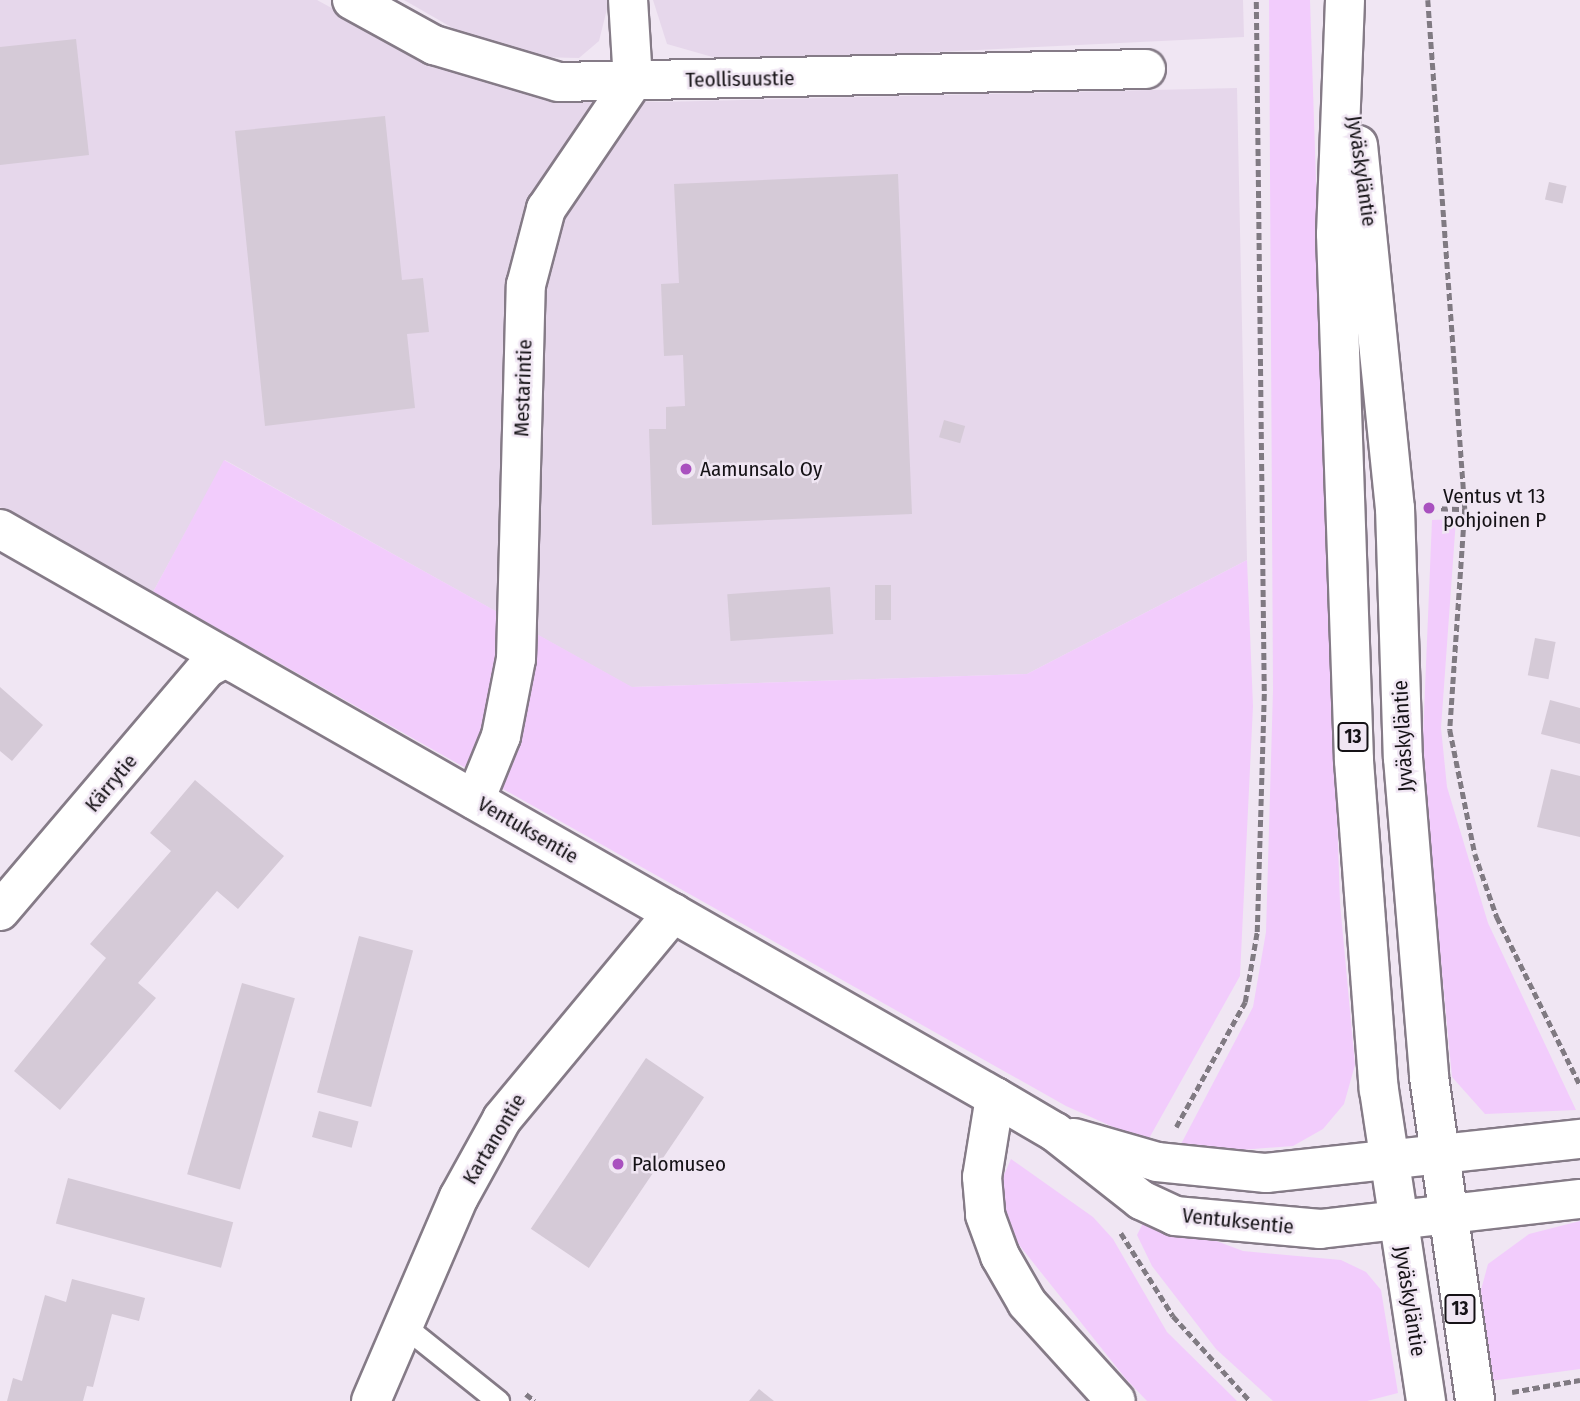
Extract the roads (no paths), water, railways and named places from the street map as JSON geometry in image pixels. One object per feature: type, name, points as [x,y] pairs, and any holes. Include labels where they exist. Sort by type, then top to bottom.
[{"type":"main road","name":"Teollisuustie","points":[[352,0],[434,45],[559,82],[1146,69]]},
{"type":"main road","points":[[628,0],[633,81]]},
{"type":"main road","name":"Jyväskyläntie","points":[[1345,0],[1347,70],[1336,234],[1343,501],[1354,761],[1389,1159],[1426,1401]]},
{"type":"main road","name":"Jyväskyläntie","points":[[1347,70],[1371,235],[1392,481],[1403,758],[1439,1154],[1447,1216],[1486,1398]]},
{"type":"main road","name":"Mestarintie","points":[[475,800],[501,736],[516,659],[526,285],[546,209],[633,81]]},
{"type":"main road","name":"Ventuksentie","points":[[0,529],[1055,1132],[1141,1200],[1175,1216],[1250,1225],[1398,1222],[1580,1199]]},
{"type":"main road","name":"Kärrytie","points":[[0,911],[207,668],[224,659]]},
{"type":"main road","name":"Kartanontie","points":[[371,1401],[458,1198],[502,1119],[673,913]]},
{"type":"main road","points":[[995,1097],[982,1177],[985,1215],[999,1256],[1027,1303],[1116,1401]]},
{"type":"main road","name":"Ventuksentie","points":[[1055,1132],[1157,1162],[1266,1173],[1580,1139]]},
{"type":"lane","points":[[403,1325],[498,1401]]},
{"type":"place","name":"Aamunsalo Oy","points":[[686,469]]},
{"type":"place","name":"Ventus vt 13 pohjoinen P","points":[[1429,508]]},
{"type":"place","name":"Palomuseo","points":[[618,1164]]}]
